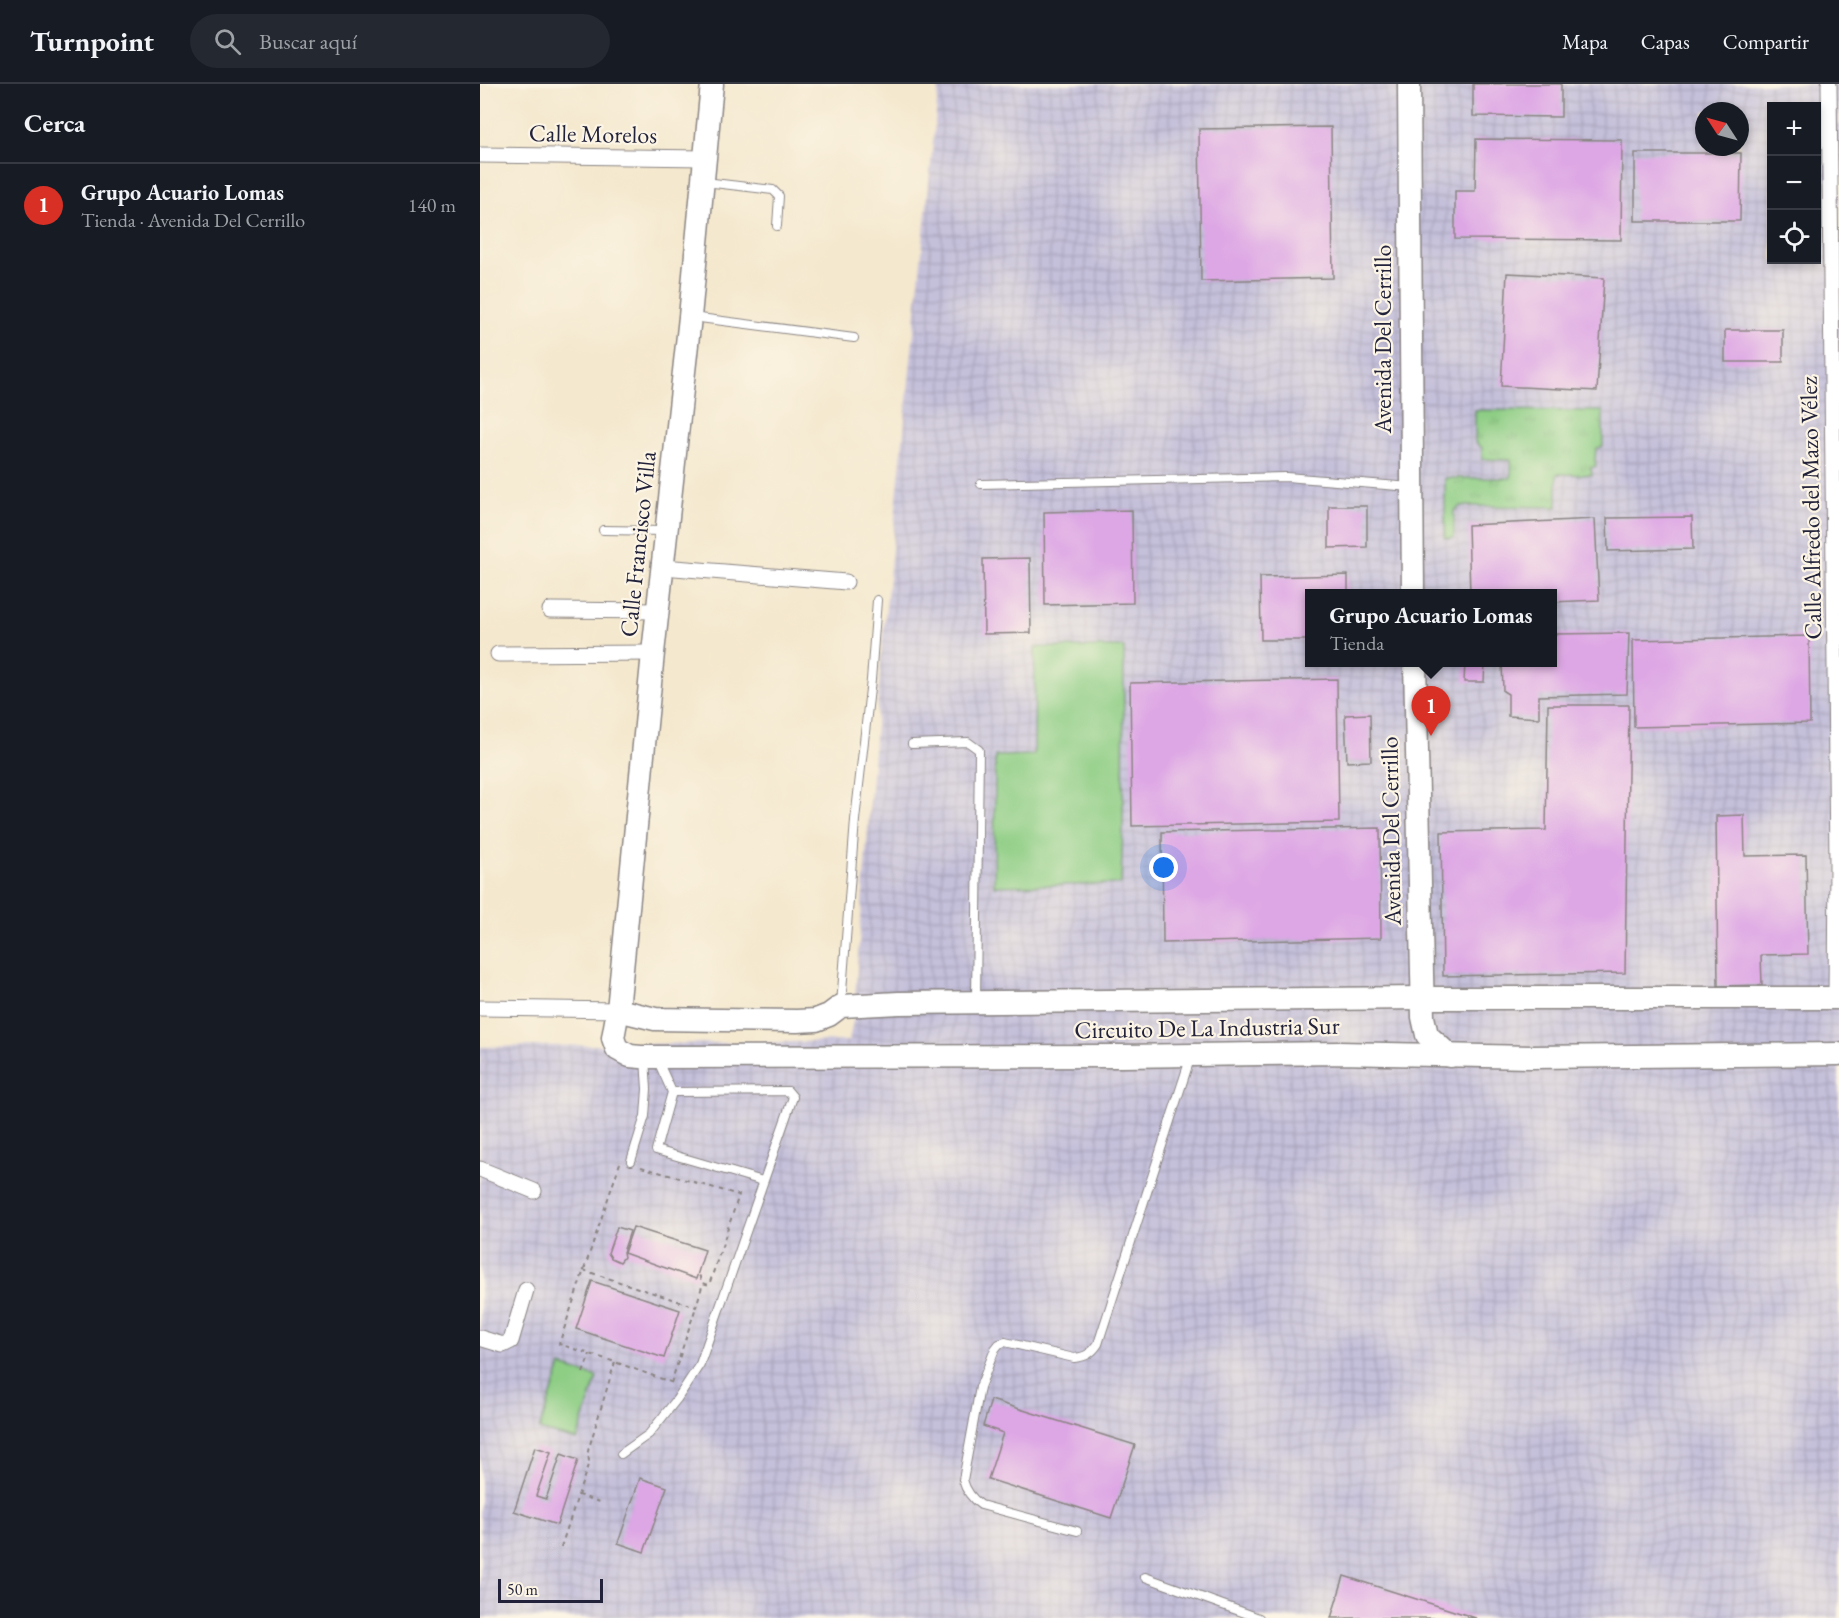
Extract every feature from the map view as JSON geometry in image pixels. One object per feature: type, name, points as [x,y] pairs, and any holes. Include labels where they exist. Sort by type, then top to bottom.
[{"type":"main road","name":"Calle Francisco Villa","points":[[618,1010],[712,84]]},
{"type":"main road","name":"Avenida Del Cerrillo","points":[[1409,84],[1413,589]]},
{"type":"main road","name":"Avenida Del Cerrillo","points":[[1415,667],[1423,1017],[1427,1035],[1450,1056]]},
{"type":"main road","name":"Circuito De La Industria Sur","points":[[841,1006],[899,1002],[1422,998],[1838,1000]]},
{"type":"main road","points":[[618,1010],[655,1019],[797,1022],[816,1020],[829,1015],[841,1006]]},
{"type":"main road","name":"Circuito De La Industria Sur","points":[[618,1010],[613,1038],[617,1049],[630,1056],[650,1057],[1339,1053],[1543,1057],[1839,1054]]},
{"type":"street","name":"Calle Alfredo del Mazo Vélez","points":[[1829,84],[1838,1000]]},
{"type":"street","name":"Calle Morelos","points":[[480,155],[704,158]]},
{"type":"street","points":[[663,567],[846,582]]},
{"type":"street","points":[[550,610],[657,611]]},
{"type":"street","points":[[498,654],[653,653]]},
{"type":"street","points":[[480,1008],[618,1010]]},
{"type":"street","points":[[480,1169],[534,1191]]},
{"type":"street","points":[[480,1338],[503,1345],[511,1341],[526,1290]]},
{"type":"lane","points":[[703,182],[772,190],[779,196],[777,226]]},
{"type":"lane","points":[[690,317],[854,338]]},
{"type":"lane","points":[[981,484],[1286,477],[1411,487]]},
{"type":"lane","points":[[603,530],[666,531]]},
{"type":"lane","points":[[841,1006],[855,820],[871,680],[877,600]]},
{"type":"lane","points":[[912,744],[968,742],[979,750],[976,1002]]},
{"type":"lane","points":[[1077,1531],[981,1505],[973,1500],[963,1480],[980,1387],[995,1348],[1002,1343],[1074,1358],[1080,1358],[1092,1352],[1098,1344],[1192,1055]]},
{"type":"lane","points":[[650,1057],[672,1092],[657,1151],[763,1181]]},
{"type":"lane","points":[[634,1164],[645,1116],[650,1057]]},
{"type":"lane","points":[[621,1454],[649,1434],[700,1364],[793,1097],[788,1091],[672,1092]]},
{"type":"lane","points":[[1145,1577],[1259,1618]]},
{"type":"path","points":[[620,1161],[559,1344],[675,1384],[681,1393]]},
{"type":"path","points":[[634,1164],[739,1195],[709,1285],[703,1282],[698,1273]]},
{"type":"path","points":[[584,1270],[696,1307]]},
{"type":"path","points":[[671,1383],[703,1282]]},
{"type":"path","points":[[583,1373],[590,1354]]},
{"type":"path","points":[[561,1547],[589,1462],[588,1451],[615,1362]]},
{"type":"path","points":[[578,1495],[600,1502]]},
{"type":"shaded area","points":[[939,84],[1839,84],[1839,1618],[480,1618],[480,1047],[849,1041],[853,1021],[882,647]]},
{"type":"green space","points":[[1475,410],[1603,411],[1603,446],[1596,449],[1596,466],[1591,468],[1592,475],[1557,474],[1557,507],[1461,506],[1454,511],[1454,538],[1445,538],[1445,478],[1511,478],[1511,460],[1482,459],[1482,448],[1475,442]]},
{"type":"green space","points":[[1035,647],[1124,647],[1121,884],[994,886],[995,756],[1034,755]]},
{"type":"green space","points":[[561,1366],[597,1377],[577,1440],[539,1430]]},
{"type":"building","points":[[1473,84],[1561,84],[1561,117],[1473,116]]},
{"type":"building","points":[[1331,127],[1333,278],[1201,281],[1199,129]]},
{"type":"building","points":[[1476,139],[1622,140],[1621,240],[1455,239],[1455,191],[1475,191]]},
{"type":"building","points":[[1635,153],[1741,156],[1740,221],[1635,221]]},
{"type":"building","points":[[1507,273],[1604,278],[1597,391],[1501,386]]},
{"type":"building","points":[[1725,330],[1783,330],[1783,362],[1725,362]]},
{"type":"building","points":[[1329,506],[1367,506],[1367,547],[1329,548]]},
{"type":"building","points":[[1132,510],[1133,603],[1045,605],[1044,512]]},
{"type":"building","points":[[1692,517],[1693,549],[1608,551],[1607,518]]},
{"type":"building","points":[[1595,519],[1599,600],[1557,602],[1557,589],[1470,589],[1468,525]]},
{"type":"building","points":[[1030,558],[1031,633],[984,634],[983,559]]},
{"type":"building","points":[[1348,575],[1348,589],[1305,589],[1305,640],[1261,640],[1260,577]]},
{"type":"building","points":[[1629,633],[1627,694],[1539,696],[1539,718],[1508,716],[1508,694],[1503,691],[1502,667],[1557,667],[1557,634]]},
{"type":"building","points":[[1809,636],[1810,723],[1634,727],[1633,640]]},
{"type":"building","points":[[1465,667],[1485,667],[1484,682],[1464,682]]},
{"type":"building","points":[[1337,679],[1339,822],[1132,826],[1130,683]]},
{"type":"building","points":[[1548,705],[1629,705],[1625,973],[1443,976],[1441,832],[1546,830]]},
{"type":"building","points":[[1370,714],[1371,761],[1347,762],[1345,715]]},
{"type":"building","points":[[1744,815],[1745,856],[1806,855],[1808,954],[1761,955],[1762,985],[1718,986],[1716,816]]},
{"type":"building","points":[[1380,828],[1381,938],[1163,943],[1162,832]]},
{"type":"building","points":[[617,1227],[630,1231],[623,1252],[624,1257],[620,1262],[611,1258],[608,1253]]},
{"type":"building","points":[[633,1227],[705,1250],[696,1279],[624,1253]]},
{"type":"building","points":[[592,1281],[680,1310],[664,1358],[576,1329]]},
{"type":"building","points":[[991,1400],[1135,1445],[1111,1518],[988,1479],[1003,1433],[983,1426]]},
{"type":"building","points":[[535,1447],[551,1452],[536,1496],[546,1499],[561,1454],[578,1460],[557,1525],[514,1511]]},
{"type":"building","points":[[640,1478],[667,1487],[644,1552],[618,1543]]},
{"type":"building","points":[[1344,1576],[1476,1618],[1331,1618]]},
{"type":"place","name":"Grupo Acuario Lomas","points":[[1431,736]]}]
